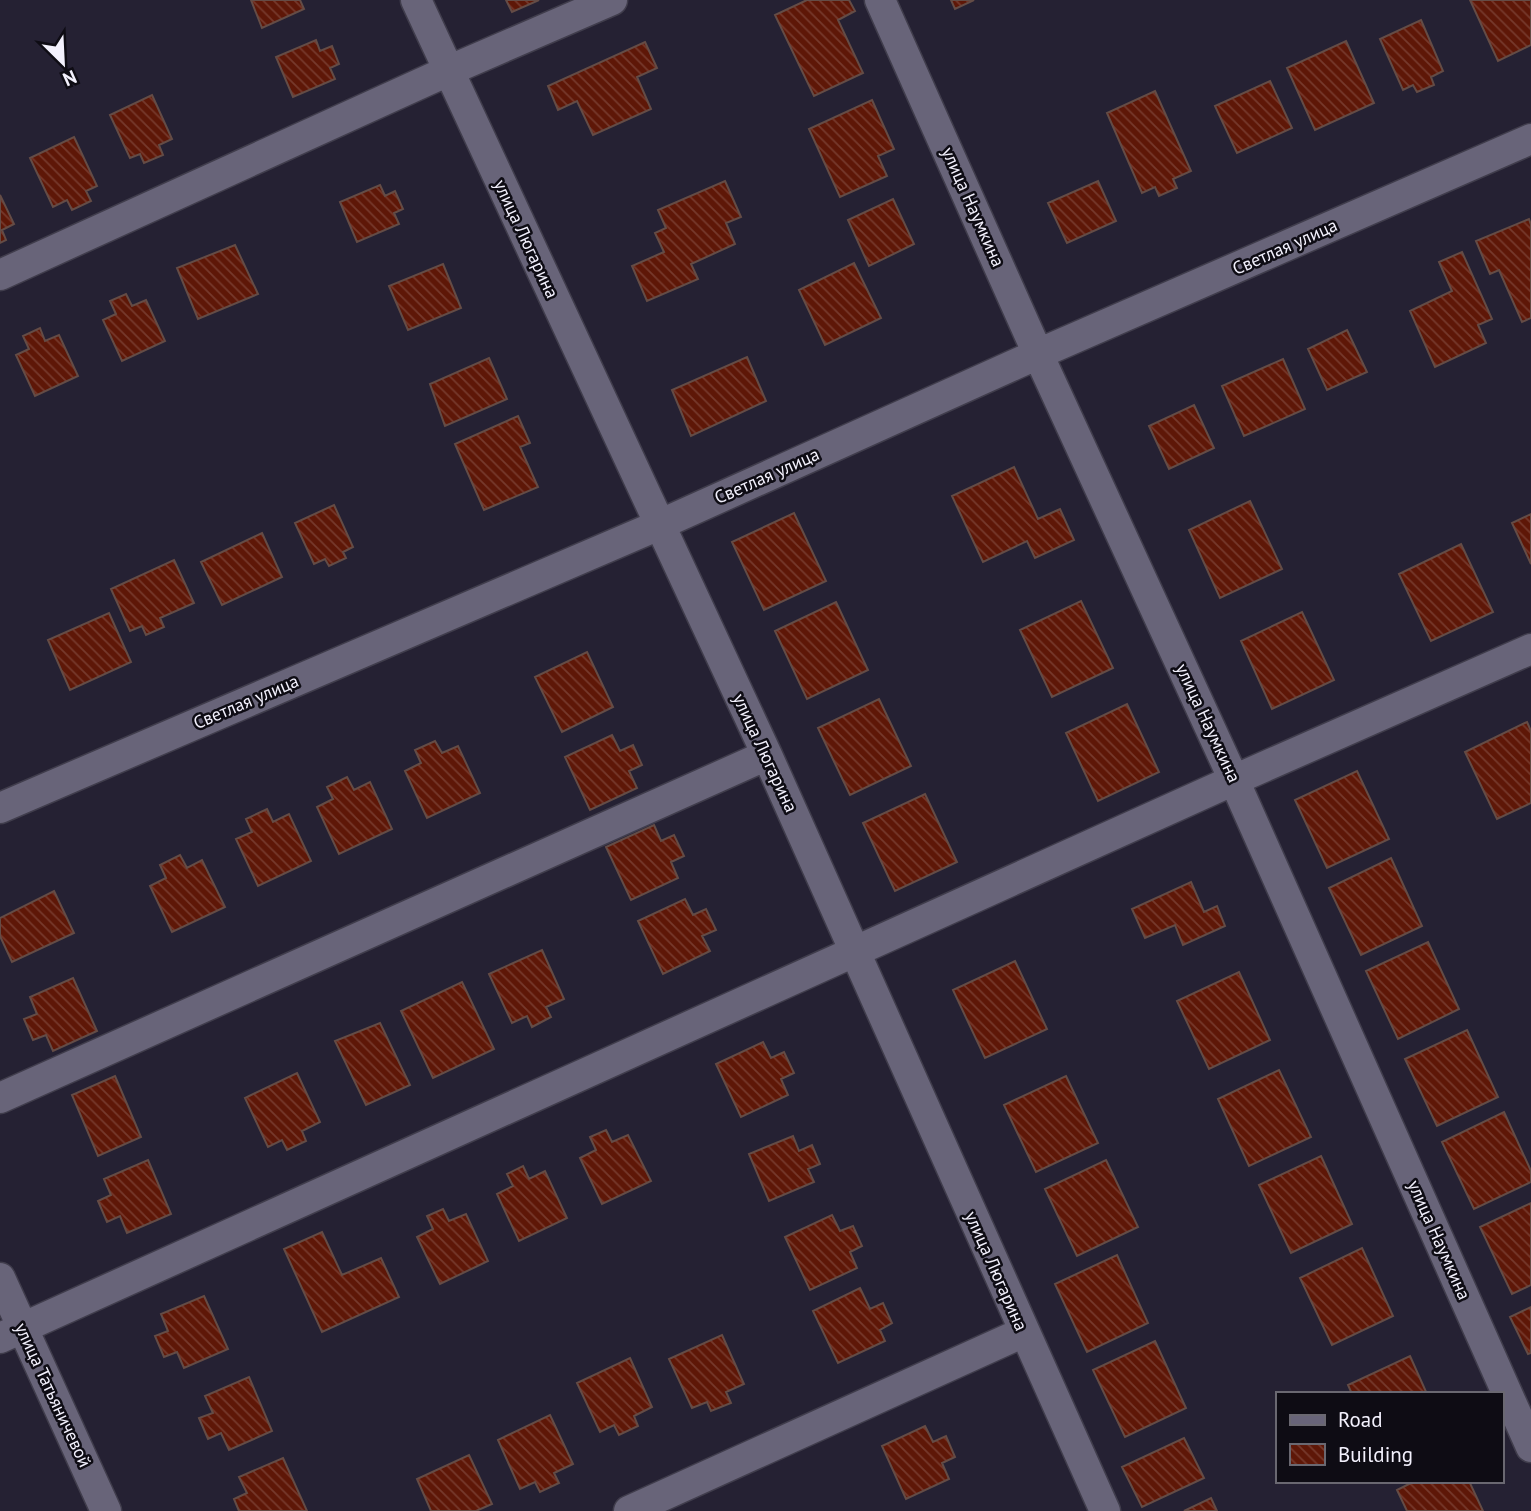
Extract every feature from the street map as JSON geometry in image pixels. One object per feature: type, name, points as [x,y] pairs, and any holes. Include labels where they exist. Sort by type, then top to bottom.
[{"type":"street","name":"улица Люгарина","points":[[416,0],[767,755],[1105,1511]]},
{"type":"street","points":[[0,275],[448,71],[612,0]]},
{"type":"street","name":"улица Наумкина","points":[[880,0],[1038,354],[1234,780],[1531,1447]]},
{"type":"street","name":"Светлая улица","points":[[0,808],[659,525],[1038,354],[1531,139]]},
{"type":"street","points":[[11,1333],[855,954],[1234,780],[1531,649]]},
{"type":"street","points":[[0,1098],[767,755]]},
{"type":"street","name":"улица Татьяничевой","points":[[0,1278],[11,1333],[106,1511]]},
{"type":"street","points":[[629,1511],[1024,1332]]},
{"type":"building","points":[[251,0],[300,0],[304,9],[262,28]]},
{"type":"building","points":[[506,0],[539,0],[512,12]]},
{"type":"building","points":[[807,0],[849,0],[855,11],[838,20],[863,73],[814,96],[775,15]]},
{"type":"building","points":[[951,0],[974,0],[955,9]]},
{"type":"building","points":[[1470,0],[1531,0],[1531,45],[1498,61]]},
{"type":"building","points":[[1421,20],[1443,71],[1431,77],[1434,85],[1417,92],[1413,85],[1403,90],[1380,39]]},
{"type":"building","points":[[316,40],[320,51],[332,46],[339,64],[330,68],[335,79],[293,97],[276,57]]},
{"type":"building","points":[[1346,41],[1374,103],[1315,130],[1287,68]]},
{"type":"building","points":[[645,42],[657,68],[637,77],[651,109],[593,135],[577,101],[558,110],[548,86]]},
{"type":"building","points":[[1270,81],[1292,128],[1237,153],[1215,106]]},
{"type":"building","points":[[1155,91],[1191,171],[1173,179],[1177,188],[1159,196],[1155,187],[1142,193],[1107,113]]},
{"type":"building","points":[[152,95],[172,139],[159,145],[163,155],[144,163],[140,154],[130,158],[110,115]]},
{"type":"building","points":[[872,100],[894,149],[878,156],[887,176],[840,197],[809,129]]},
{"type":"building","points":[[74,137],[97,186],[86,191],[91,201],[72,210],[67,200],[53,207],[30,158]]},
{"type":"building","points":[[725,181],[741,217],[726,223],[735,244],[691,264],[698,279],[647,301],[632,266],[664,252],[655,233],[666,228],[658,210]]},
{"type":"building","points":[[1098,181],[1116,221],[1067,243],[1048,203]]},
{"type":"building","points":[[380,185],[385,196],[395,191],[403,209],[394,213],[399,224],[357,242],[340,202]]},
{"type":"building","points":[[0,195],[14,224],[2,230],[6,240],[0,243]]},
{"type":"building","points":[[893,199],[914,244],[869,266],[848,220]]},
{"type":"building","points":[[1529,219],[1531,318],[1522,322],[1499,270],[1490,274],[1476,241]]},
{"type":"building","points":[[235,245],[258,294],[198,319],[177,268]]},
{"type":"building","points":[[1462,252],[1492,319],[1478,325],[1486,343],[1435,367],[1410,311],[1452,291],[1439,262]]},
{"type":"building","points":[[854,263],[881,318],[825,345],[799,290]]},
{"type":"building","points":[[443,264],[461,308],[408,330],[389,286]]},
{"type":"building","points":[[126,294],[132,306],[146,300],[165,341],[122,361],[103,320],[116,314],[110,301]]},
{"type":"building","points":[[40,328],[45,341],[59,335],[78,376],[35,396],[16,355],[29,349],[23,336]]},
{"type":"building","points":[[1347,330],[1367,372],[1327,390],[1308,349]]},
{"type":"building","points":[[747,357],[766,401],[691,436],[672,390]]},
{"type":"building","points":[[489,358],[507,399],[445,426],[430,384]]},
{"type":"building","points":[[1283,359],[1305,409],[1244,436],[1222,386]]},
{"type":"building","points":[[1194,405],[1214,448],[1169,469],[1149,426]]},
{"type":"building","points":[[518,416],[530,443],[520,447],[538,487],[484,510],[455,444]]},
{"type":"building","points":[[1014,467],[1038,519],[1060,509],[1074,540],[1035,558],[1027,541],[983,562],[952,496]]},
{"type":"building","points":[[1250,501],[1282,569],[1220,598],[1189,530]]},
{"type":"building","points":[[334,505],[353,547],[343,552],[346,558],[329,566],[325,559],[314,564],[295,523]]},
{"type":"building","points":[[794,513],[826,581],[764,610],[732,542]]},
{"type":"building","points":[[1531,514],[1531,564],[1512,523]]},
{"type":"building","points":[[262,533],[282,577],[222,605],[201,562]]},
{"type":"building","points":[[1461,544],[1493,612],[1431,641],[1399,574]]},
{"type":"building","points":[[174,560],[194,603],[160,618],[164,627],[146,635],[142,626],[130,631],[111,589]]},
{"type":"building","points":[[1081,601],[1113,668],[1052,697],[1020,630]]},
{"type":"building","points":[[836,602],[868,670],[807,699],[775,631]]},
{"type":"building","points":[[1302,612],[1334,680],[1272,709],[1241,641]]},
{"type":"building","points":[[109,613],[131,662],[70,690],[48,640]]},
{"type":"building","points":[[587,652],[613,707],[562,732],[535,677]]},
{"type":"building","points":[[879,699],[911,766],[850,795],[818,728]]},
{"type":"building","points":[[1127,704],[1159,772],[1098,801],[1066,733]]},
{"type":"building","points":[[1527,722],[1531,731],[1531,803],[1497,819],[1465,752]]},
{"type":"building","points":[[612,735],[620,751],[633,745],[642,765],[629,771],[637,788],[590,810],[565,757]]},
{"type":"building","points":[[435,741],[442,753],[458,746],[480,793],[427,818],[405,771],[421,763],[415,750]]},
{"type":"building","points":[[1357,771],[1389,839],[1327,868],[1295,800]]},
{"type":"building","points":[[347,777],[354,790],[370,782],[392,829],[339,854],[317,807],[333,799],[327,787]]},
{"type":"building","points":[[925,794],[957,862],[895,891],[863,823]]},
{"type":"building","points":[[267,809],[273,822],[289,814],[311,861],[258,886],[236,839],[252,832],[246,819]]},
{"type":"building","points":[[654,825],[661,841],[674,835],[684,856],[671,862],[678,878],[631,900],[606,847]]},
{"type":"building","points":[[180,855],[187,868],[202,860],[225,907],[172,932],[150,886],[166,878],[160,865]]},
{"type":"building","points":[[1391,858],[1422,926],[1361,955],[1329,888]]},
{"type":"building","points":[[1191,882],[1204,912],[1217,906],[1225,926],[1183,945],[1175,925],[1145,938],[1132,909]]},
{"type":"building","points":[[54,891],[74,933],[12,962],[0,936],[0,918]]},
{"type":"building","points":[[685,899],[693,915],[706,909],[716,930],[702,936],[710,951],[663,974],[638,921]]},
{"type":"building","points":[[1428,942],[1459,1009],[1398,1039],[1366,971]]},
{"type":"building","points":[[542,950],[564,999],[546,1007],[551,1017],[532,1027],[527,1016],[512,1023],[489,974]]},
{"type":"building","points":[[1015,961],[1047,1029],[985,1058],[953,990]]},
{"type":"building","points":[[1239,972],[1270,1040],[1209,1069],[1177,1001]]},
{"type":"building","points":[[73,978],[97,1031],[53,1051],[46,1035],[33,1040],[24,1019],[37,1014],[30,997]]},
{"type":"building","points":[[462,982],[494,1049],[433,1078],[401,1011]]},
{"type":"building","points":[[380,1023],[410,1085],[366,1105],[335,1041]]},
{"type":"building","points":[[1467,1030],[1498,1097],[1437,1126],[1405,1059]]},
{"type":"building","points":[[763,1042],[771,1058],[784,1052],[794,1073],[781,1079],[788,1095],[741,1117],[716,1064]]},
{"type":"building","points":[[1279,1070],[1311,1137],[1249,1166],[1218,1099]]},
{"type":"building","points":[[297,1073],[320,1122],[302,1131],[306,1141],[287,1150],[282,1140],[268,1147],[245,1098]]},
{"type":"building","points":[[115,1076],[141,1137],[98,1156],[72,1095]]},
{"type":"building","points":[[1066,1076],[1098,1143],[1036,1172],[1004,1105]]},
{"type":"building","points":[[1504,1112],[1531,1171],[1531,1182],[1474,1209],[1442,1142]]},
{"type":"building","points":[[606,1130],[612,1142],[628,1135],[651,1181],[602,1204],[580,1158],[596,1150],[590,1137]]},
{"type":"building","points":[[793,1136],[799,1151],[812,1145],[820,1164],[808,1169],[814,1182],[769,1201],[749,1154]]},
{"type":"building","points":[[1321,1156],[1352,1224],[1291,1253],[1259,1185]]},
{"type":"building","points":[[148,1160],[171,1214],[127,1233],[120,1216],[107,1222],[98,1201],[111,1195],[104,1179]]},
{"type":"building","points":[[1106,1160],[1138,1227],[1077,1256],[1045,1189]]},
{"type":"building","points":[[523,1166],[529,1179],[545,1171],[567,1218],[519,1241],[497,1194],[513,1186],[507,1174]]},
{"type":"building","points":[[1531,1203],[1531,1285],[1512,1294],[1480,1227]]},
{"type":"building","points":[[443,1209],[449,1221],[466,1214],[488,1261],[440,1284],[417,1237],[433,1229],[427,1216]]},
{"type":"building","points":[[832,1215],[840,1231],[853,1226],[862,1246],[850,1252],[857,1268],[810,1290],[785,1237]]},
{"type":"building","points":[[322,1232],[342,1275],[381,1258],[399,1297],[322,1332],[284,1249]]},
{"type":"building","points":[[1362,1248],[1393,1316],[1332,1345],[1300,1278]]},
{"type":"building","points":[[1117,1255],[1148,1323],[1087,1352],[1055,1284]]},
{"type":"building","points":[[860,1288],[870,1309],[883,1303],[892,1323],[880,1330],[885,1341],[838,1363],[813,1311]]},
{"type":"building","points":[[204,1296],[228,1349],[184,1368],[177,1352],[164,1357],[155,1336],[168,1331],[161,1314]]},
{"type":"building","points":[[1531,1307],[1531,1353],[1528,1354],[1510,1317]]},
{"type":"building","points":[[722,1335],[744,1384],[726,1392],[731,1403],[711,1411],[707,1402],[692,1408],[669,1359]]},
{"type":"building","points":[[1155,1341],[1186,1408],[1125,1437],[1093,1370]]},
{"type":"building","points":[[1410,1356],[1426,1392],[1351,1392],[1348,1385]]},
{"type":"building","points":[[630,1358],[652,1407],[634,1416],[638,1426],[619,1435],[614,1425],[600,1432],[577,1383]]},
{"type":"building","points":[[249,1377],[272,1431],[229,1450],[221,1433],[208,1439],[199,1418],[213,1413],[205,1396]]},
{"type":"building","points":[[550,1415],[573,1464],[554,1473],[559,1483],[540,1492],[535,1482],[520,1489],[498,1440]]},
{"type":"building","points":[[925,1426],[933,1442],[946,1436],[955,1457],[942,1463],[949,1479],[906,1499],[882,1446]]},
{"type":"building","points":[[1184,1438],[1204,1478],[1142,1507],[1122,1467]]},
{"type":"building","points":[[469,1455],[492,1504],[476,1511],[431,1511],[417,1479]]},
{"type":"building","points":[[283,1458],[307,1511],[239,1511],[234,1499],[247,1493],[239,1477]]},
{"type":"building","points":[[1411,1483],[1470,1483],[1483,1511],[1407,1511],[1397,1490]]},
{"type":"building","points":[[1211,1498],[1217,1511],[1184,1511]]}]
